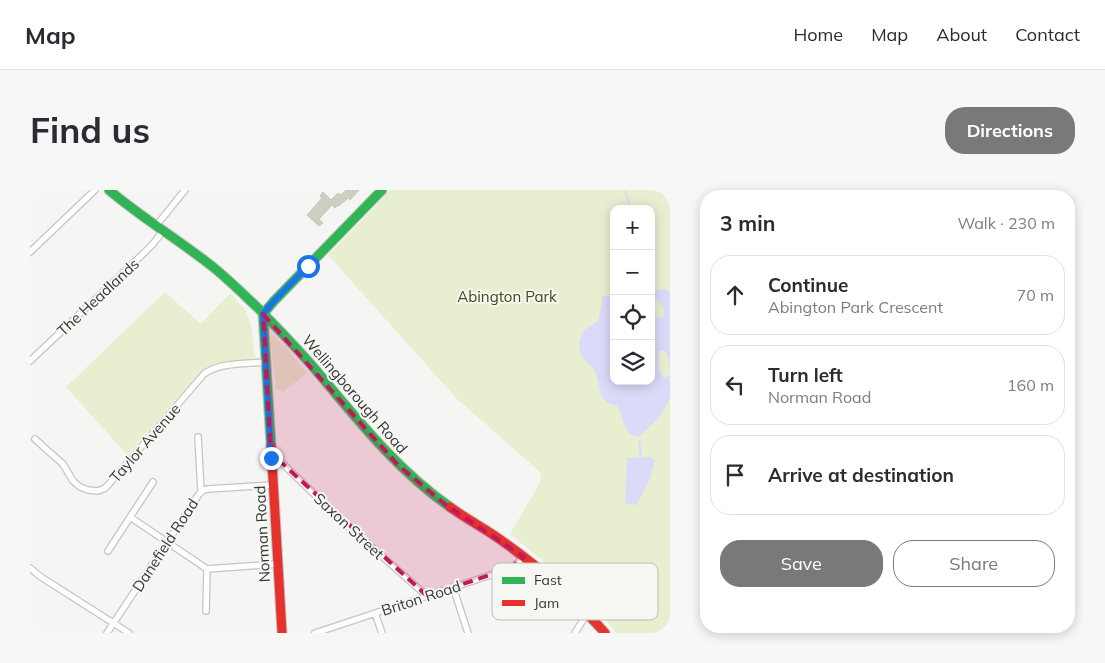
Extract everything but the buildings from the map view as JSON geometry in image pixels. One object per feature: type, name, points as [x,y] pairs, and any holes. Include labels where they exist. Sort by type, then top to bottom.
[{"type":"main road","name":"Wellingborough Road","points":[[109,190],[214,268],[263,314],[306,358],[370,436],[398,465],[446,505],[504,542],[531,563]]},
{"type":"main road","points":[[263,314],[382,190]]},
{"type":"main road","name":"Norman Road","points":[[263,314],[282,633]]},
{"type":"main road","name":"Wellingborough Road","points":[[593,620],[605,633]]},
{"type":"street","points":[[30,252],[95,190]]},
{"type":"street","name":"The Headlands","points":[[30,361],[153,244],[159,229],[185,190]]},
{"type":"street","name":"Taylor Avenue","points":[[35,439],[63,464],[76,484],[88,490],[102,490],[110,484],[210,369],[218,366],[265,362]]},
{"type":"street","points":[[198,437],[201,492]]},
{"type":"street","name":"Saxon Street","points":[[271,458],[283,464],[349,527],[427,596]]},
{"type":"street","points":[[108,551],[153,482]]},
{"type":"street","name":"Danefield Road","points":[[107,633],[201,492],[208,489],[273,485]]},
{"type":"street","points":[[130,517],[207,569],[278,564]]},
{"type":"street","name":"Briton Road","points":[[518,563],[524,557]]},
{"type":"street","points":[[30,568],[129,633]]},
{"type":"street","points":[[206,611],[207,569]]},
{"type":"street","name":"Briton Road","points":[[315,633],[492,574]]},
{"type":"street","points":[[453,587],[468,633]]},
{"type":"street","points":[[375,613],[382,633]]},
{"type":"street","points":[[575,633],[583,620]]},
{"type":"highlighted area","points":[[263,314],[398,465],[446,505],[524,557],[508,569],[427,596],[283,464],[271,458]]},
{"type":"green space","name":"Abington Park","points":[[389,190],[670,190],[670,633],[616,633],[606,620],[658,620],[658,563],[546,563],[510,534],[536,490],[541,479],[540,472],[457,399],[328,255]]},
{"type":"green space","points":[[165,292],[201,324],[230,293],[246,311],[251,325],[255,358],[221,364],[206,369],[195,378],[127,455],[66,387]]},
{"type":"green space","points":[[273,335],[307,373],[283,392],[276,389],[270,336]]},
{"type":"water","points":[[665,289],[670,293],[670,374],[670,398],[659,418],[639,437],[628,432],[617,406],[608,403],[602,397],[596,373],[580,353],[579,343],[583,331],[598,321],[603,296],[610,296],[610,385],[655,385],[655,317],[663,317],[665,312],[658,300],[655,301],[655,290]],"holes":[[[662,350],[668,357],[669,363],[670,374],[665,378],[662,376],[659,366],[659,352]]]},
{"type":"water","points":[[651,457],[655,460],[650,479],[637,505],[625,503],[627,458]]},
{"type":"waterway","points":[[624,190],[629,205]]},
{"type":"waterway","points":[[639,441],[641,457]]},
{"type":"traffic: fast","points":[[109,190],[200,257],[236,287],[301,353],[378,443],[412,477],[450,507]]},
{"type":"traffic: fast","points":[[271,445],[263,314],[382,190]]},
{"type":"traffic: jam","points":[[271,445],[282,633]]},
{"type":"traffic: jam","points":[[450,507],[532,563]]},
{"type":"traffic: jam","points":[[593,620],[605,633]]},
{"type":"route","points":[[271,458],[263,314],[308,266]]}]
